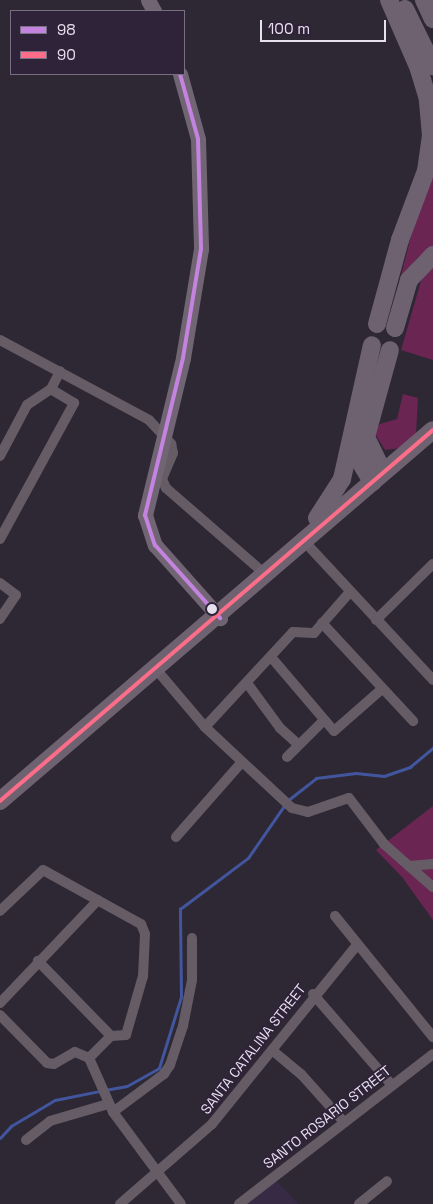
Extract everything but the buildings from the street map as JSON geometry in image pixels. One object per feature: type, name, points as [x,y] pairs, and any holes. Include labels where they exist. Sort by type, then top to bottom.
[{"type":"highway","points":[[377,324],[400,240],[426,171],[431,136],[428,99],[419,69],[389,0]]},
{"type":"highway","points":[[401,0],[433,66]]},
{"type":"highway","points":[[424,0],[433,19]]},
{"type":"highway","points":[[395,328],[409,280],[433,255]]},
{"type":"highway","points":[[305,538],[340,485],[372,345]]},
{"type":"highway","points":[[377,477],[366,437],[390,350]]},
{"type":"highway","points":[[0,800],[433,430]]},
{"type":"highway","points":[[353,433],[359,460],[377,477]]},
{"type":"main road","points":[[180,75],[198,139],[203,221],[188,332],[147,495],[146,525],[162,554],[220,618]]},
{"type":"street","points":[[0,340],[136,409],[162,434],[172,453],[162,479],[166,488],[265,574]]},
{"type":"street","points":[[0,456],[27,405],[51,389],[60,371]]},
{"type":"street","points":[[0,538],[74,403],[51,389]]},
{"type":"street","points":[[305,538],[349,593],[433,680]]},
{"type":"street","points":[[376,620],[433,564]]},
{"type":"street","points":[[0,584],[16,595],[0,619]]},
{"type":"street","points":[[205,727],[293,632],[310,635],[349,593]]},
{"type":"street","points":[[322,623],[413,722]]},
{"type":"street","points":[[271,657],[323,721],[338,730],[382,688]]},
{"type":"street","points":[[155,668],[205,727],[292,808],[308,812],[350,798],[384,844],[433,887]]},
{"type":"street","points":[[247,683],[280,728],[299,745]]},
{"type":"street","points":[[287,757],[323,721]]},
{"type":"street","points":[[176,837],[242,762]]},
{"type":"street","points":[[409,866],[433,864]]},
{"type":"street","points":[[0,911],[43,870],[141,924],[145,934],[143,976],[126,1035],[111,1036],[89,1058]]},
{"type":"street","points":[[0,1003],[98,900]]},
{"type":"street","points":[[335,916],[433,1037]]},
{"type":"street","points":[[26,1140],[50,1121],[109,1105],[164,1074],[170,1064],[190,989],[192,938]]},
{"type":"street","name":"SANTA CATALINA STREET","points":[[120,1204],[212,1124],[272,1050],[313,994],[357,944]]},
{"type":"street","points":[[38,962],[111,1036]]},
{"type":"street","points":[[313,994],[391,1084]]},
{"type":"street","points":[[0,1014],[47,1062],[54,1064],[75,1052],[89,1058],[98,1085],[109,1105],[181,1204]]},
{"type":"street","points":[[272,1050],[301,1074],[343,1121]]},
{"type":"street","name":"SANTO ROSARIO STREET","points":[[238,1204],[391,1084],[433,1054]]},
{"type":"street","points":[[359,1204],[387,1181]]},
{"type":"shaded area","points":[[433,151],[433,248],[417,258],[399,283]]},
{"type":"shaded area","points":[[433,264],[433,360],[401,350],[423,274]]},
{"type":"shaded area","points":[[403,394],[418,398],[416,434],[401,448],[385,450],[374,432],[380,424],[397,419]]},
{"type":"shaded area","points":[[433,806],[433,920],[402,877],[376,850]]},
{"type":"shaded area","points":[[276,1180],[298,1204],[243,1204]]},
{"type":"waterway","points":[[287,801],[316,778],[356,773],[384,776],[410,767],[433,748]]},
{"type":"waterway","points":[[105,1090],[127,1086],[159,1068],[181,997],[180,909],[248,858],[284,806]]},
{"type":"waterway","points":[[0,1138],[11,1126],[55,1100],[100,1091]]},
{"type":"transit line","name":"98","points":[[180,75],[198,139],[201,249],[183,358],[145,515],[155,545],[220,618]]},
{"type":"transit line","name":"90","points":[[0,801],[433,430]]}]
